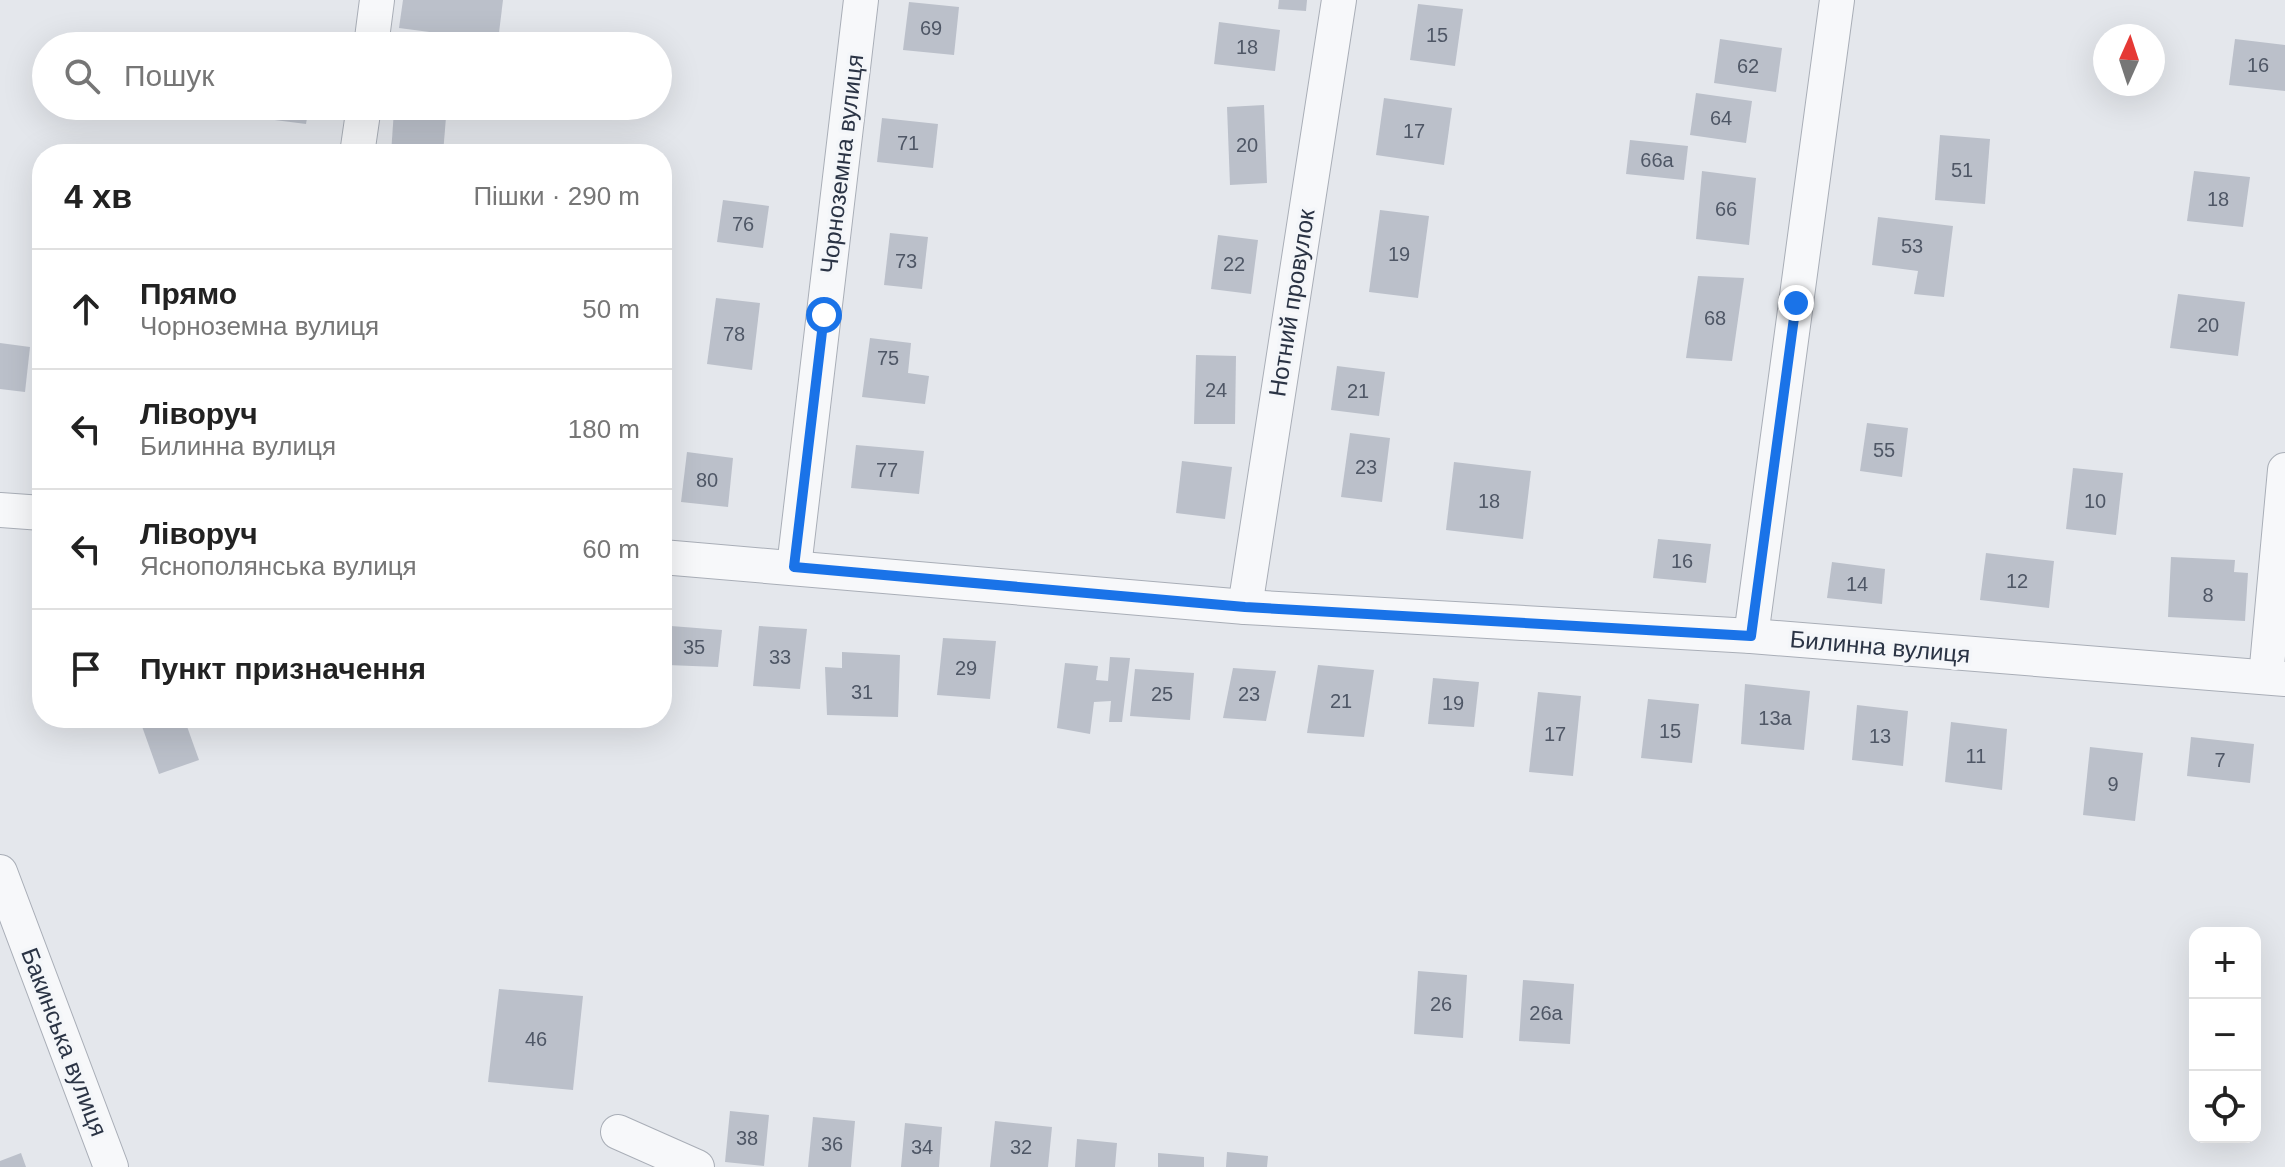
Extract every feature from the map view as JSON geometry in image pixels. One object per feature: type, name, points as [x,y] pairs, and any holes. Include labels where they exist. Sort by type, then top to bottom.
[{"type":"street","points":[[373,32],[377,0]]},
{"type":"street","name":"Чорноземна вулиця","points":[[794,567],[861,0]]},
{"type":"street","name":"Нотний провулок","points":[[1245,607],[1339,0]]},
{"type":"street","points":[[1751,636],[1837,0]]},
{"type":"street","points":[[358,144],[362,120]]},
{"type":"street","points":[[2276,678],[2285,470]]},
{"type":"street","points":[[0,510],[32,512]]},
{"type":"street","name":"Билинна вулиця","points":[[672,558],[1245,607],[1751,636],[2276,678]]},
{"type":"street","name":"Бакинська вулиця","points":[[0,872],[111,1167]]},
{"type":"street","points":[[618,1132],[697,1167]]},
{"type":"building","points":[[403,0],[503,0],[499,32],[429,32],[399,28]]},
{"type":"building","points":[[1279,0],[1307,0],[1306,11],[1278,9]]},
{"type":"building","points":[[909,2],[959,7],[954,55],[903,50]]},
{"type":"building","points":[[1418,4],[1463,9],[1455,66],[1410,60]]},
{"type":"building","points":[[1219,22],[1280,30],[1275,71],[1214,64]]},
{"type":"building","points":[[1720,39],[1782,48],[1776,92],[1714,83]]},
{"type":"building","points":[[2235,39],[2285,45],[2285,91],[2229,85]]},
{"type":"building","points":[[1696,93],[1752,101],[1746,143],[1690,135]]},
{"type":"building","points":[[1384,98],[1452,108],[1444,165],[1376,155]]},
{"type":"building","points":[[1264,105],[1267,183],[1230,185],[1227,107]]},
{"type":"building","points":[[882,118],[938,124],[933,168],[877,162]]},
{"type":"building","points":[[275,120],[307,120],[306,124]]},
{"type":"building","points":[[393,120],[446,120],[444,144],[392,144]]},
{"type":"building","points":[[1940,135],[1990,139],[1985,204],[1935,200]]},
{"type":"building","points":[[1630,140],[1688,146],[1684,180],[1626,174]]},
{"type":"building","points":[[1702,171],[1756,178],[1749,245],[1696,239]]},
{"type":"building","points":[[2194,171],[2250,177],[2243,227],[2187,221]]},
{"type":"building","points":[[723,200],[769,206],[763,248],[717,242]]},
{"type":"building","points":[[1380,210],[1429,216],[1418,298],[1369,292]]},
{"type":"building","points":[[1878,217],[1953,226],[1944,297],[1914,294],[1918,271],[1872,265]]},
{"type":"building","points":[[890,233],[928,237],[922,289],[884,285]]},
{"type":"building","points":[[1218,235],[1258,240],[1251,294],[1211,289]]},
{"type":"building","points":[[1698,276],[1744,278],[1732,361],[1686,358]]},
{"type":"building","points":[[2178,294],[2245,302],[2238,356],[2170,348]]},
{"type":"building","points":[[716,298],[760,303],[752,370],[707,364]]},
{"type":"building","points":[[870,338],[911,343],[908,373],[929,376],[925,404],[862,397]]},
{"type":"building","points":[[0,343],[30,347],[25,392],[0,389]]},
{"type":"building","points":[[1196,355],[1236,356],[1235,424],[1194,424]]},
{"type":"building","points":[[1337,366],[1385,372],[1379,416],[1331,410]]},
{"type":"building","points":[[1867,423],[1908,428],[1902,477],[1860,471]]},
{"type":"building","points":[[1350,433],[1390,438],[1382,502],[1341,497]]},
{"type":"building","points":[[856,445],[924,451],[919,494],[851,488]]},
{"type":"building","points":[[687,452],[733,458],[728,507],[681,502]]},
{"type":"building","points":[[1182,461],[1232,467],[1225,519],[1176,513]]},
{"type":"building","points":[[1454,462],[1531,471],[1523,539],[1446,530]]},
{"type":"building","points":[[2073,468],[2123,473],[2116,535],[2066,529]]},
{"type":"building","points":[[1658,539],[1711,544],[1706,583],[1653,578]]},
{"type":"building","points":[[1986,553],[2054,561],[2049,608],[1980,600]]},
{"type":"building","points":[[2171,557],[2235,560],[2234,572],[2248,573],[2245,621],[2168,617]]},
{"type":"building","points":[[1832,562],[1885,569],[1882,604],[1827,598]]},
{"type":"building","points":[[672,626],[722,630],[718,667],[672,665]]},
{"type":"building","points":[[759,626],[807,629],[800,689],[753,686]]},
{"type":"building","points":[[943,638],[996,641],[990,699],[937,695]]},
{"type":"building","points":[[842,652],[900,655],[898,717],[827,715],[825,667],[842,668]]},
{"type":"building","points":[[1110,657],[1130,658],[1122,722],[1109,722],[1111,701],[1094,702],[1090,734],[1057,728],[1065,663],[1098,666],[1096,680],[1108,681]]},
{"type":"building","points":[[1318,665],[1374,670],[1364,737],[1307,733]]},
{"type":"building","points":[[1233,668],[1276,671],[1266,721],[1223,718]]},
{"type":"building","points":[[1135,669],[1194,673],[1190,720],[1130,716]]},
{"type":"building","points":[[1433,678],[1479,682],[1474,727],[1428,724]]},
{"type":"building","points":[[1745,684],[1810,691],[1804,750],[1741,744]]},
{"type":"building","points":[[1538,692],[1581,696],[1573,776],[1529,772]]},
{"type":"building","points":[[1648,699],[1699,704],[1692,763],[1641,758]]},
{"type":"building","points":[[1857,705],[1908,711],[1903,766],[1852,760]]},
{"type":"building","points":[[1951,722],[2007,729],[2002,790],[1945,782]]},
{"type":"building","points":[[143,728],[188,728],[199,760],[159,774]]},
{"type":"building","points":[[2191,737],[2254,744],[2250,783],[2187,776]]},
{"type":"building","points":[[2090,747],[2143,753],[2135,821],[2083,815]]},
{"type":"building","points":[[1418,971],[1467,975],[1463,1038],[1414,1034]]},
{"type":"building","points":[[1523,980],[1574,984],[1570,1044],[1519,1041]]},
{"type":"building","points":[[499,989],[583,996],[573,1090],[488,1082]]},
{"type":"building","points":[[730,1111],[769,1115],[764,1166],[725,1162]]},
{"type":"building","points":[[813,1117],[855,1121],[851,1167],[808,1167]]},
{"type":"building","points":[[995,1121],[1052,1127],[1048,1167],[990,1167]]},
{"type":"building","points":[[905,1123],[942,1127],[939,1167],[901,1167]]},
{"type":"building","points":[[1077,1139],[1117,1143],[1115,1167],[1075,1167]]},
{"type":"building","points":[[1227,1152],[1268,1156],[1267,1167],[1226,1167]]},
{"type":"building","points":[[21,1153],[26,1167],[0,1167],[0,1161]]},
{"type":"building","points":[[1158,1153],[1204,1157],[1204,1167],[1158,1167]]},
{"type":"route","points":[[824,315],[794,567],[1245,607],[1751,636],[1796,303]]}]
